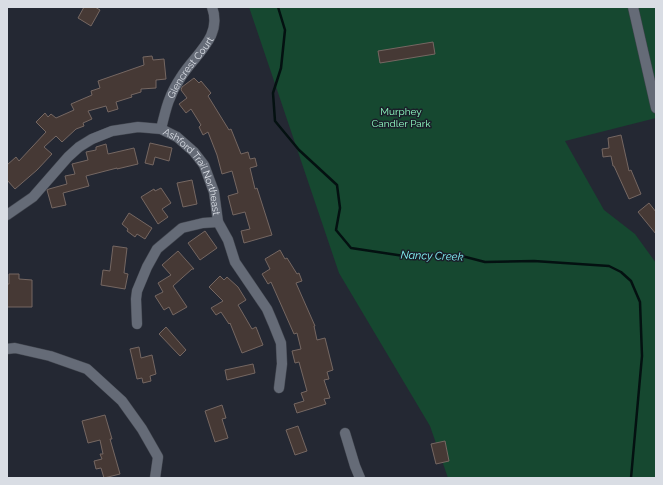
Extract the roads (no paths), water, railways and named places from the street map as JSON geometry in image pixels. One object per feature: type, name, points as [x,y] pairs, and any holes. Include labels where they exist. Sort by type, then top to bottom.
[{"type":"street","name":"Glencrest Court","points":[[161,129],[168,99],[180,77],[204,48],[213,32],[215,16],[212,7]]},
{"type":"street","points":[[633,7],[656,108]]},
{"type":"street","name":"Ashford Trail Northeast","points":[[7,215],[33,196],[68,157],[92,139],[112,131],[138,127],[161,129],[177,138],[194,152],[204,165],[214,192],[218,222],[228,240],[235,262],[267,309],[281,343],[282,364],[279,388]]},
{"type":"street","points":[[137,324],[137,291],[147,267],[157,249],[182,228],[203,223],[218,222]]},
{"type":"street","points":[[7,349],[15,348],[50,356],[87,368],[122,401],[142,429],[158,457],[155,478]]},
{"type":"street","points":[[345,433],[360,478]]},
{"type":"waterway","name":"Nancy Creek","points":[[278,7],[285,30],[281,68],[273,93],[275,121],[299,150],[337,185],[340,208],[336,230],[351,248],[404,256],[458,255],[485,262],[534,261],[609,266],[621,272],[631,281],[640,302],[642,356],[631,478]]},
{"type":"park label","name":"Murphey Candler Park","points":[[401,116]]}]
